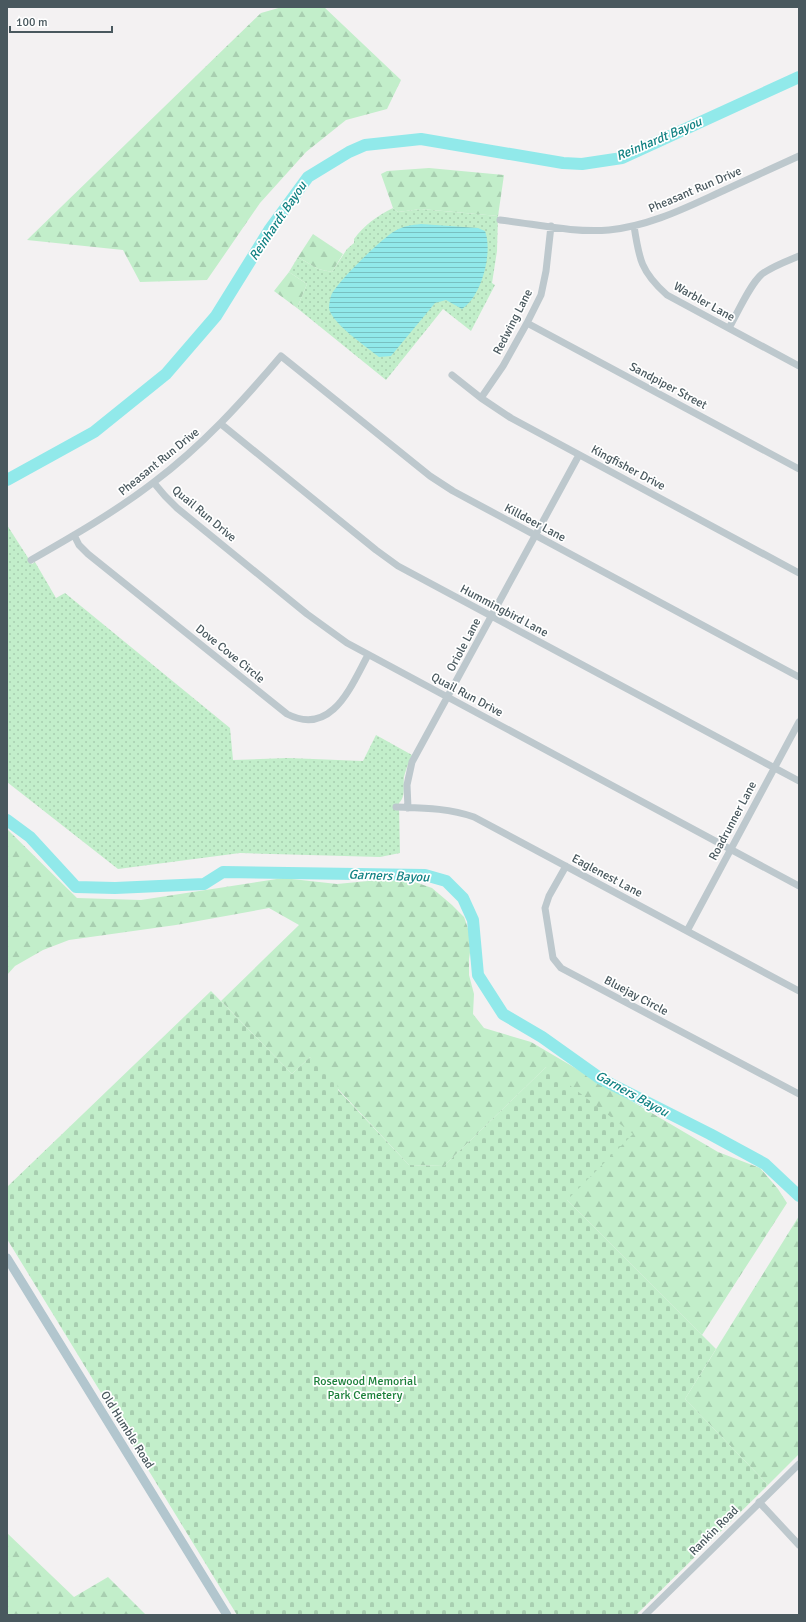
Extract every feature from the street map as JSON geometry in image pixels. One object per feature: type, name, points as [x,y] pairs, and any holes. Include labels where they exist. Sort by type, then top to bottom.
[{"type":"main road","name":"Old Humble Road","points":[[7,1258],[227,1615]]},
{"type":"street","name":"Pheasant Run Drive","points":[[500,220],[585,230],[609,230],[634,226],[661,218],[683,209],[799,156]]},
{"type":"street","name":"Redwing Lane","points":[[481,398],[504,366],[541,295],[546,271],[551,226]]},
{"type":"street","name":"Warbler Lane","points":[[634,226],[638,254],[645,271],[654,284],[667,295],[799,366]]},
{"type":"street","points":[[729,328],[761,275],[772,268],[799,256]]},
{"type":"street","name":"Sandpiper Street","points":[[527,323],[799,469]]},
{"type":"street","name":"Pheasant Run Drive","points":[[30,560],[105,517],[154,483],[221,424],[281,356]]},
{"type":"street","name":"Killdeer Lane","points":[[281,356],[430,476],[453,491],[799,677]]},
{"type":"street","name":"Kingfisher Drive","points":[[452,375],[481,398],[511,418],[799,573]]},
{"type":"street","name":"Hummingbird Lane","points":[[221,424],[376,550],[398,566],[799,781]]},
{"type":"street","name":"Oriole Lane","points":[[408,808],[407,785],[412,762],[579,455]]},
{"type":"street","name":"Quail Run Drive","points":[[154,483],[177,508],[307,614],[347,643],[799,886]]},
{"type":"street","name":"Dove Cove Circle","points":[[74,536],[79,545],[88,554],[287,714],[294,718],[311,720],[334,710],[344,697],[368,655]]},
{"type":"street","name":"Roadrunner Lane","points":[[687,931],[799,722]]},
{"type":"street","name":"Eaglenest Lane","points":[[396,808],[442,809],[474,817],[799,991]]},
{"type":"street","name":"Bluejay Circle","points":[[566,866],[549,896],[545,908],[553,958],[561,968],[799,1094]]},
{"type":"street","name":"Rankin Road","points":[[644,1615],[799,1464]]},
{"type":"street","points":[[759,1502],[799,1545]]},
{"type":"green space","points":[[282,7],[324,7],[401,80],[387,109],[346,120],[306,152],[260,203],[207,280],[140,282],[123,250],[27,240],[261,13]]},
{"type":"green space","points":[[429,168],[504,175],[498,216],[421,209],[398,212],[393,208],[381,174],[387,171]]},
{"type":"green space","points":[[393,208],[398,212],[421,209],[498,216],[497,251],[492,283],[495,285],[471,331],[443,309],[386,380],[297,308],[307,284],[289,272],[298,257],[318,269],[332,272],[347,249],[354,243],[354,239],[362,229],[376,218]]},
{"type":"green space","points":[[313,234],[343,254],[332,272],[318,269],[298,257]]},
{"type":"green space","points":[[289,272],[307,284],[297,308],[274,291]]},
{"type":"green space","points":[[7,525],[32,564],[35,562],[56,598],[65,593],[230,728],[233,760],[288,758],[363,761],[376,735],[412,755],[404,777],[403,798],[399,803],[400,853],[380,857],[240,853],[118,869],[7,782]]},
{"type":"green space","points":[[7,829],[77,898],[141,900],[283,878],[337,884],[389,879],[409,880],[432,888],[464,917],[472,940],[469,959],[469,975],[474,994],[473,1014],[484,1028],[531,1042],[718,1152],[760,1168],[778,1189],[787,1203],[702,1335],[566,1199],[546,1067],[444,1166],[409,1165],[310,1057],[292,1074],[221,1001],[299,925],[269,908],[176,925],[69,940],[43,950],[15,966],[7,975]]},
{"type":"green space","name":"Rosewood Memorial Park Cemetery","points":[[211,991],[292,1074],[310,1057],[337,1077],[338,1090],[409,1165],[444,1166],[546,1067],[633,1134],[567,1200],[716,1349],[685,1399],[768,1485],[636,1615],[237,1615],[7,1239],[7,1187]]},
{"type":"green space","points":[[799,1216],[799,1454],[768,1485],[685,1399]]},
{"type":"green space","points":[[7,1533],[74,1597],[108,1577],[146,1615],[7,1615]]},
{"type":"water","points":[[421,224],[478,228],[485,231],[488,250],[484,273],[475,294],[469,303],[462,309],[446,300],[435,303],[391,356],[379,357],[336,321],[329,308],[331,296],[334,290],[350,272],[389,235],[401,228]]},
{"type":"waterway","name":"Reinhardt Bayou","points":[[7,480],[94,432],[166,374],[216,316],[270,229],[308,177],[349,152],[365,145],[421,139],[563,163],[582,164],[622,158],[799,77]]},
{"type":"waterway","name":"Garners Bayou","points":[[7,820],[30,837],[76,887],[115,888],[204,884],[223,872],[425,875],[446,881],[463,898],[473,920],[478,975],[503,1014],[542,1037],[601,1079],[710,1134],[765,1164],[799,1196]]}]
